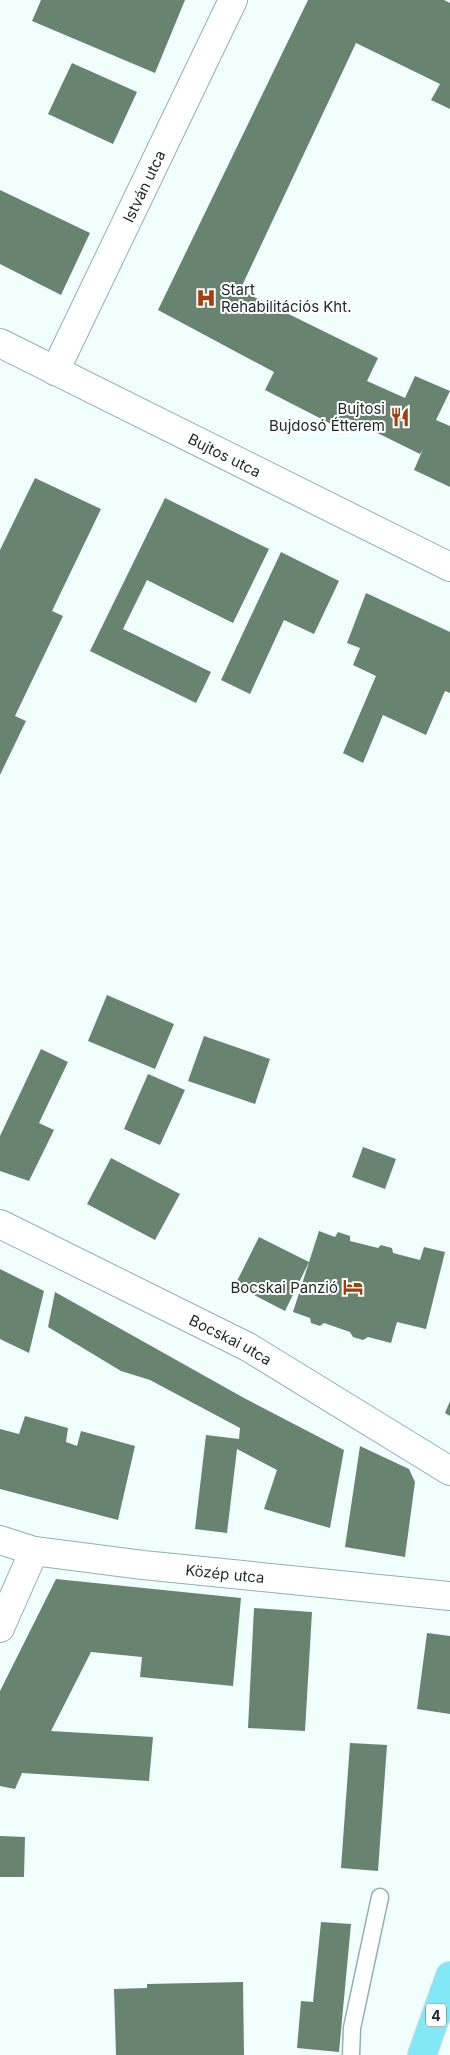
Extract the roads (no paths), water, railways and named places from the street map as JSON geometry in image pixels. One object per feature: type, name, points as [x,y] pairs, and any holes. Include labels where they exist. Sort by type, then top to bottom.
[{"type":"main road","name":"4","points":[[422,2055],[450,1976]]},
{"type":"street","name":"István utca","points":[[55,371],[233,0]]},
{"type":"street","name":"Bujtos utca","points":[[0,343],[450,567]]},
{"type":"street","name":"Bocskai utca","points":[[0,1224],[248,1347],[450,1472]]},
{"type":"street","name":"Közép utca","points":[[0,1540],[34,1551],[143,1565],[450,1596]]},
{"type":"street","points":[[0,1628],[34,1551]]},
{"type":"lane","points":[[351,2055],[352,2028],[380,1897]]},
{"type":"place","name":"Start Rehabilitációs Kht.","points":[[206,298]]},
{"type":"place","name":"Bujtosi Bujdosó Étterem","points":[[400,417]]},
{"type":"place","name":"Bocskai Panzió","points":[[353,1287]]}]
